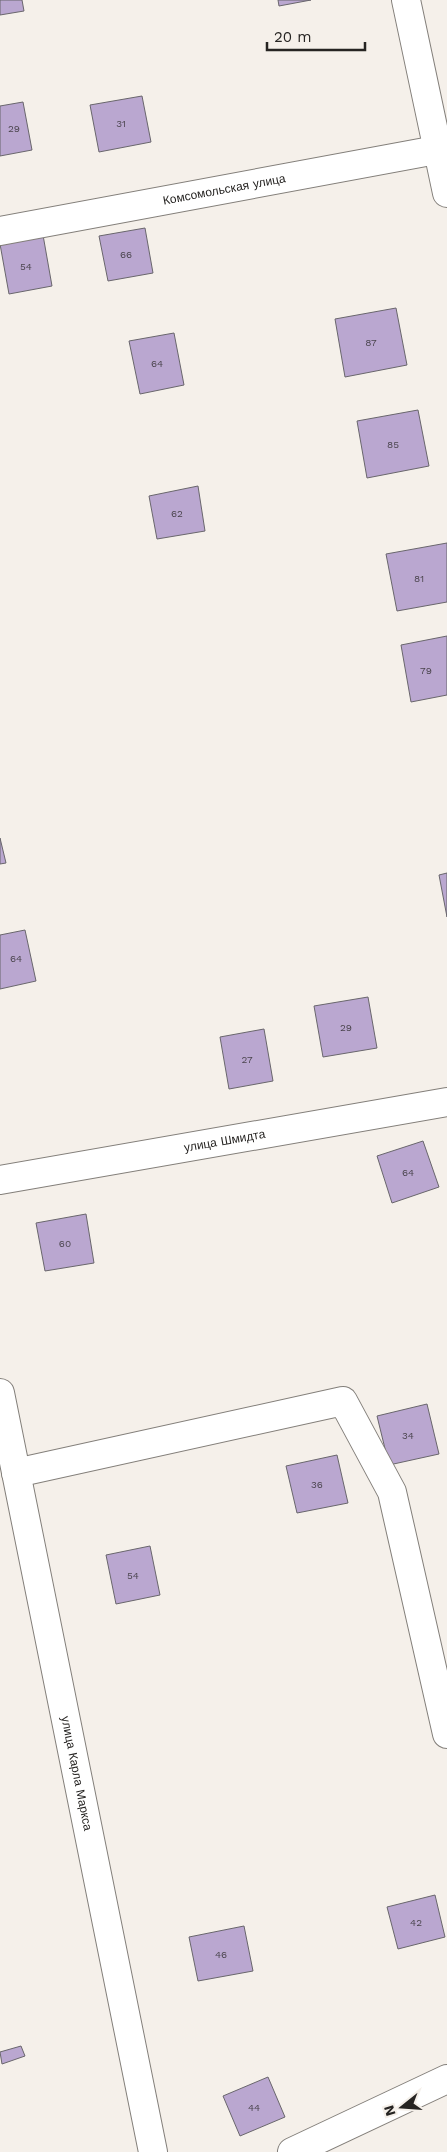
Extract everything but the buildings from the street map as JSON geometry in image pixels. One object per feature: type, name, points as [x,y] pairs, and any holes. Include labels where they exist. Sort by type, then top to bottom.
[{"type":"street","points":[[406,0],[442,149],[447,193]]},
{"type":"street","name":"Комсомольская улица","points":[[0,232],[442,149]]},
{"type":"street","name":"улица Шмидта","points":[[0,1180],[447,1102]]},
{"type":"street","name":"улица Карла Маркса","points":[[0,1393],[152,2152]]},
{"type":"street","points":[[16,1473],[342,1400],[392,1492],[447,1734]]},
{"type":"street","points":[[292,2152],[447,2079]]}]
